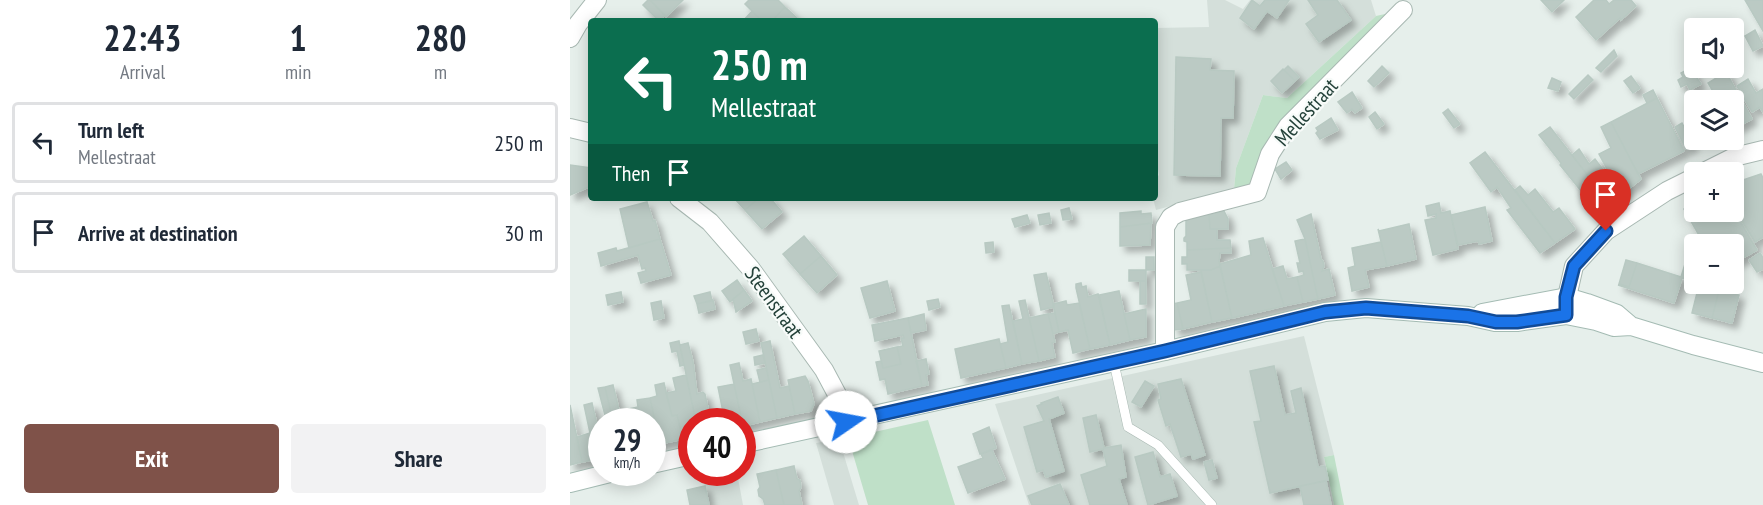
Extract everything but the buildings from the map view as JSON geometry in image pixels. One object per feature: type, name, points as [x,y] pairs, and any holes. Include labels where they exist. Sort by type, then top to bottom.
[{"type":"street","points":[[573,26],[597,0]]},
{"type":"street","name":"Mellestraat","points":[[1165,351],[1165,227],[1171,217],[1180,212],[1257,192],[1270,154],[1288,126],[1403,10]]},
{"type":"street","points":[[570,128],[588,133]]},
{"type":"street","points":[[1725,162],[1763,150]]},
{"type":"street","points":[[1566,306],[1574,266],[1606,231],[1684,182]]},
{"type":"street","name":"Steenstraat","points":[[684,201],[710,222],[751,269],[824,370],[840,400],[846,422]]},
{"type":"street","points":[[756,441],[1114,363],[1325,312],[1366,308],[1468,316],[1587,303],[1617,314],[1631,326],[1763,363]]},
{"type":"street","points":[[570,483],[588,478]]},
{"type":"lane","points":[[1114,363],[1128,427],[1158,445],[1212,505]]},
{"type":"shaded area","points":[[1207,0],[1225,0],[1243,9],[1250,0],[1371,0],[1376,16],[1287,98],[1263,95],[1236,168],[1234,189],[1156,210],[1154,201],[1158,201],[1159,175],[1158,28],[1209,27]]},
{"type":"shaded area","points":[[1304,336],[1334,455],[1324,457],[1334,505],[1029,505],[995,404]]},
{"type":"shaded area","points":[[839,439],[859,505],[834,505],[816,443]]},
{"type":"shaded area","points":[[705,486],[739,486],[743,505],[709,505]]},
{"type":"green space","points":[[1385,14],[1391,20],[1335,73],[1249,188],[1234,189],[1236,168],[1263,95],[1287,98],[1376,16]]},
{"type":"green space","points":[[928,420],[955,505],[868,505],[850,444],[852,437]]},
{"type":"green space","points":[[1334,455],[1344,505],[1334,505],[1324,457]]},
{"type":"route","points":[[846,422],[1165,351],[1325,312],[1366,308],[1468,316],[1496,322],[1517,322],[1566,315],[1566,297],[1574,266],[1606,231]]}]
